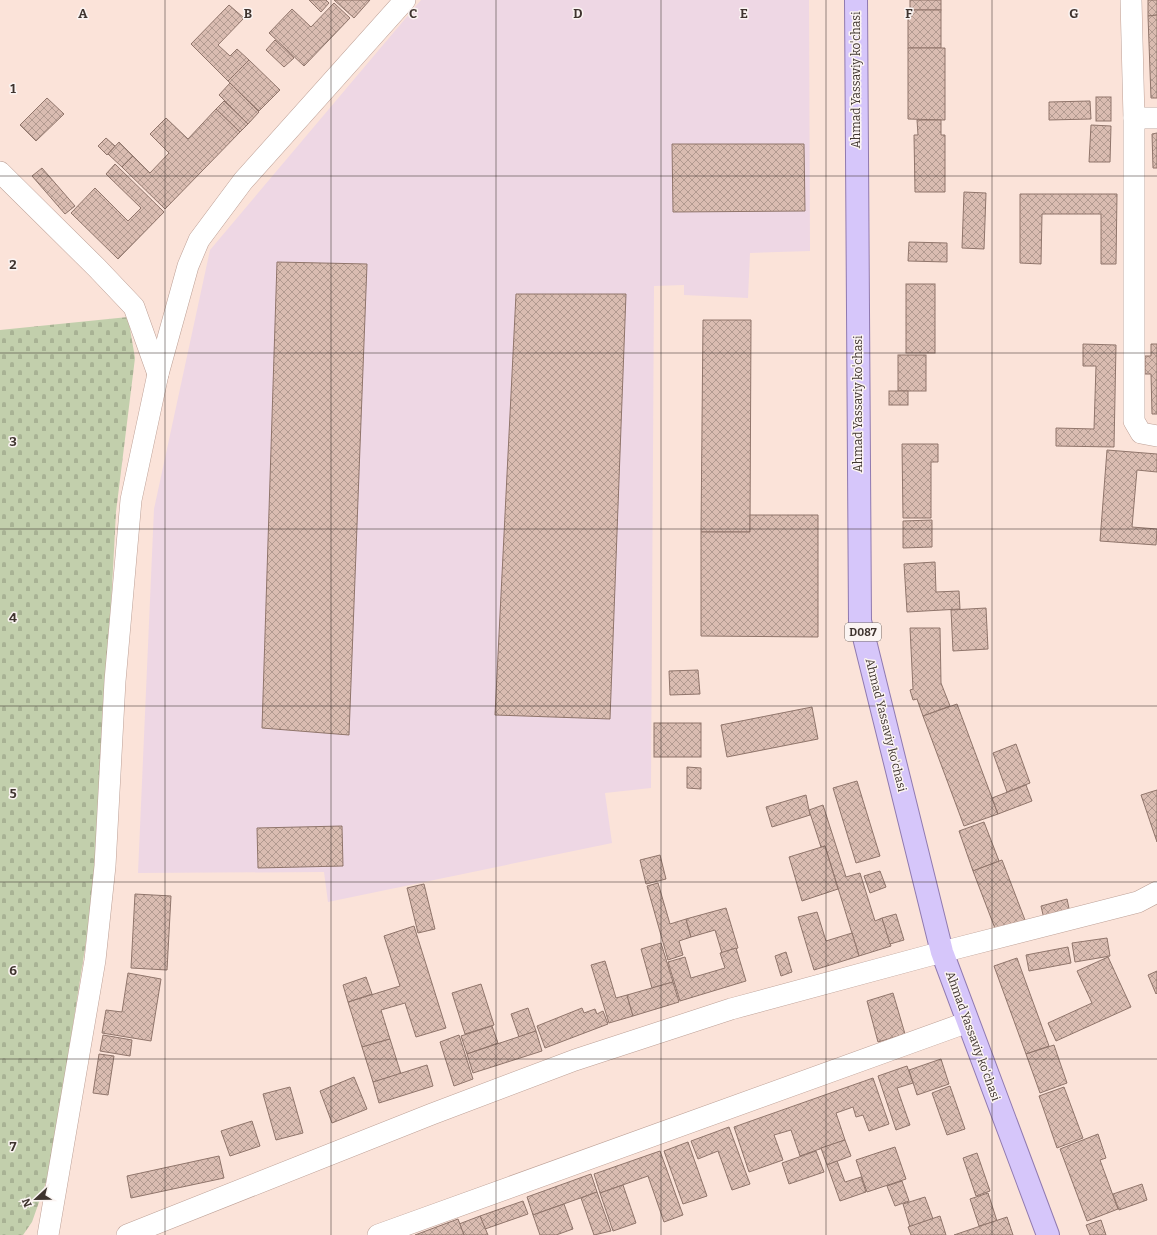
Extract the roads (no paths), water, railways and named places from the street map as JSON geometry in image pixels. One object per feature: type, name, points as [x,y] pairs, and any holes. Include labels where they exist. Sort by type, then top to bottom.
[{"type":"main road","name":"Ahmad Yassaviy ko'chasi","points":[[856,0],[860,621],[942,952],[1048,1235]]},
{"type":"street","points":[[48,1235],[95,960],[106,866],[116,681],[131,500],[158,374],[188,266],[199,240],[243,181],[404,0]]},
{"type":"street","points":[[1131,0],[1134,118],[1134,422],[1141,433],[1157,436]]},
{"type":"street","points":[[1134,118],[1157,118]]},
{"type":"street","points":[[0,172],[97,268],[134,307],[158,374]]},
{"type":"street","points":[[128,1235],[432,1114],[575,1060],[731,1009],[942,952],[1138,902],[1157,892]]},
{"type":"street","points":[[378,1235],[968,1022]]}]
